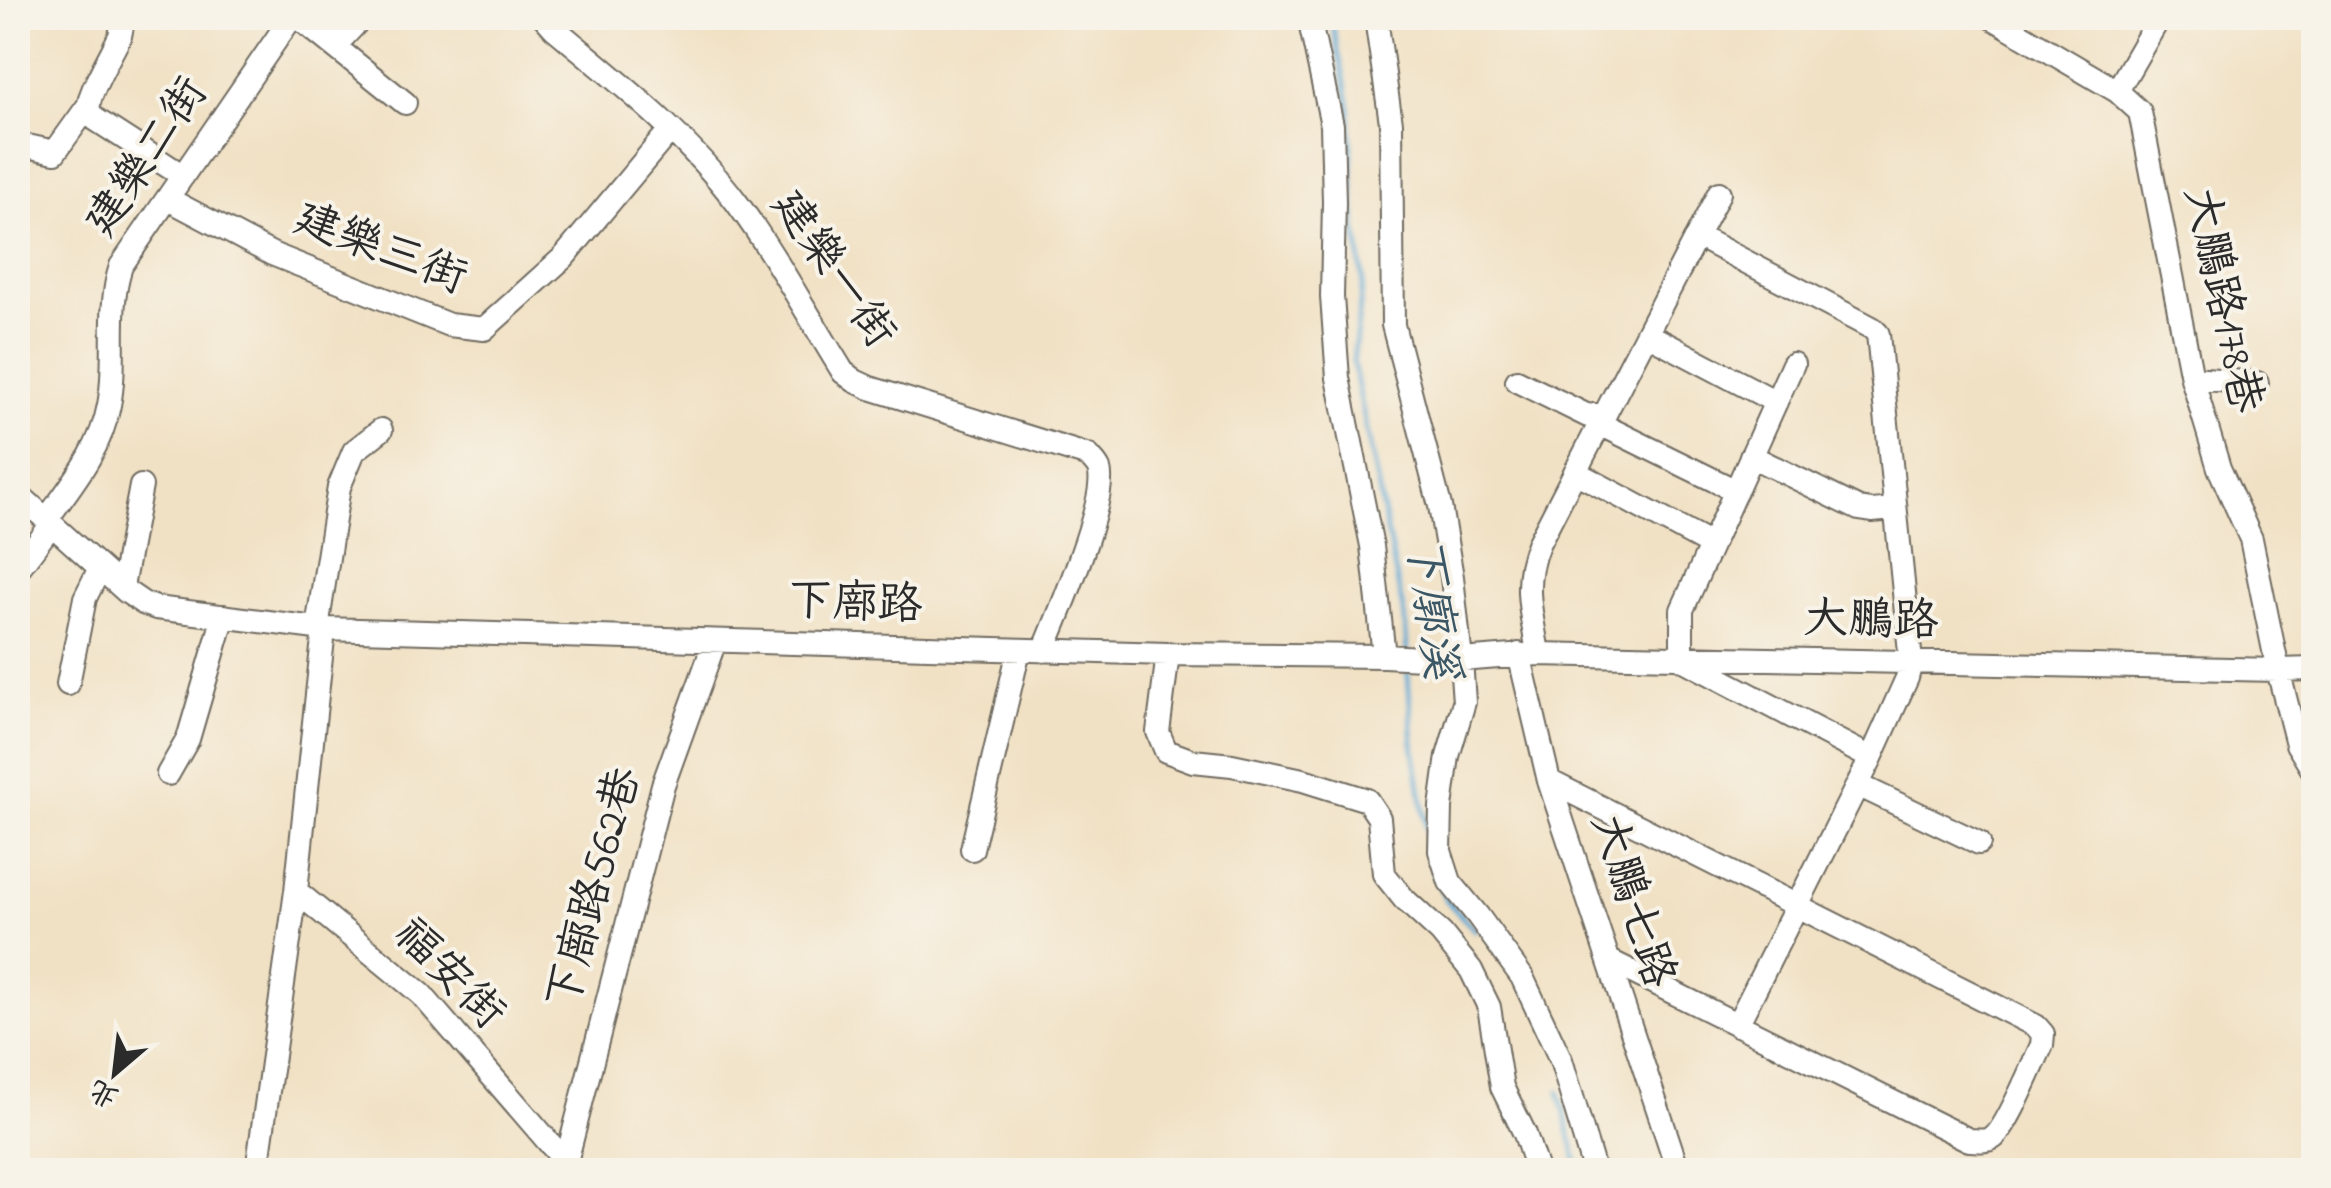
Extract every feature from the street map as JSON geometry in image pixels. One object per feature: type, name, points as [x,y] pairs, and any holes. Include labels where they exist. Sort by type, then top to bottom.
[{"type":"street","points":[[18,144],[55,152],[88,106],[120,36],[122,26],[116,18]]},
{"type":"street","name":"建樂二街","points":[[18,569],[92,456],[102,434],[110,404],[121,266],[291,18]]},
{"type":"street","points":[[300,18],[405,103]]},
{"type":"street","points":[[334,46],[361,18]]},
{"type":"street","name":"建樂一街","points":[[545,18],[627,88],[700,158],[737,203],[843,372],[870,388],[1090,456],[1100,470],[1089,535],[1044,651]]},
{"type":"street","points":[[1308,18],[1332,125],[1332,297],[1338,378],[1372,546],[1384,656]]},
{"type":"street","points":[[1376,18],[1391,123],[1393,325],[1440,506],[1461,660],[1464,702],[1448,756],[1440,851],[1450,882],[1522,977],[1560,1060],[1594,1170]]},
{"type":"street","name":"大鵬路178巷","points":[[1993,18],[2117,91],[2140,112],[2192,378],[2220,468],[2250,539],[2297,744],[2314,772]]},
{"type":"street","points":[[2117,91],[2159,18]]},
{"type":"street","points":[[88,106],[95,120],[184,176]]},
{"type":"street","name":"建樂三街","points":[[168,198],[272,254],[450,325],[484,328],[564,257],[670,130]]},
{"type":"street","name":"大鵬七路","points":[[1678,1170],[1548,781],[1529,654],[1528,586],[1530,565],[1575,472],[1719,192]]},
{"type":"street","points":[[1697,236],[1878,334],[1910,662],[1908,678],[1871,758],[1737,1025]]},
{"type":"street","points":[[1646,334],[1776,402]]},
{"type":"street","points":[[1793,364],[1682,610],[1682,658],[1871,758]]},
{"type":"street","points":[[2192,378],[2257,383]]},
{"type":"street","points":[[1517,382],[1588,416],[1603,419],[1736,491]]},
{"type":"street","points":[[257,1170],[296,891],[332,526],[343,476],[354,452],[381,430]]},
{"type":"street","points":[[1751,456],[1859,509],[1894,509]]},
{"type":"street","points":[[1575,472],[1711,545]]},
{"type":"street","points":[[122,587],[141,486]]},
{"type":"street","name":"下廍路","points":[[18,494],[143,603],[156,608],[321,629],[1044,651],[1427,657]]},
{"type":"street","points":[[68,684],[85,598],[100,568]]},
{"type":"street","points":[[168,774],[188,739],[224,616]]},
{"type":"street","name":"下廍路562巷","points":[[570,1166],[662,785],[714,641]]},
{"type":"street","points":[[972,849],[1019,650]]},
{"type":"street","points":[[1168,654],[1158,732],[1166,751],[1193,762],[1270,772],[1342,792],[1366,800],[1379,818],[1384,874],[1471,970],[1490,1007],[1502,1088],[1525,1134],[1537,1170]]},
{"type":"street","name":"大鵬路","points":[[1427,657],[1461,660],[1529,654],[2314,669]]},
{"type":"street","points":[[1548,781],[2036,1026],[2043,1034],[2042,1045],[1993,1138],[1969,1140],[1610,961]]},
{"type":"street","points":[[1858,785],[1980,843]]},
{"type":"street","name":"福安街","points":[[296,891],[421,994],[570,1166]]},
{"type":"waterway","name":"下廓溪","points":[[1331,18],[1349,101],[1354,207],[1363,281],[1353,362],[1405,620],[1407,651]]},
{"type":"waterway","name":"下廓溪","points":[[1407,662],[1413,743],[1433,870],[1445,899],[1475,930]]},
{"type":"waterway","name":"下廓溪","points":[[1559,1092],[1579,1170]]}]
